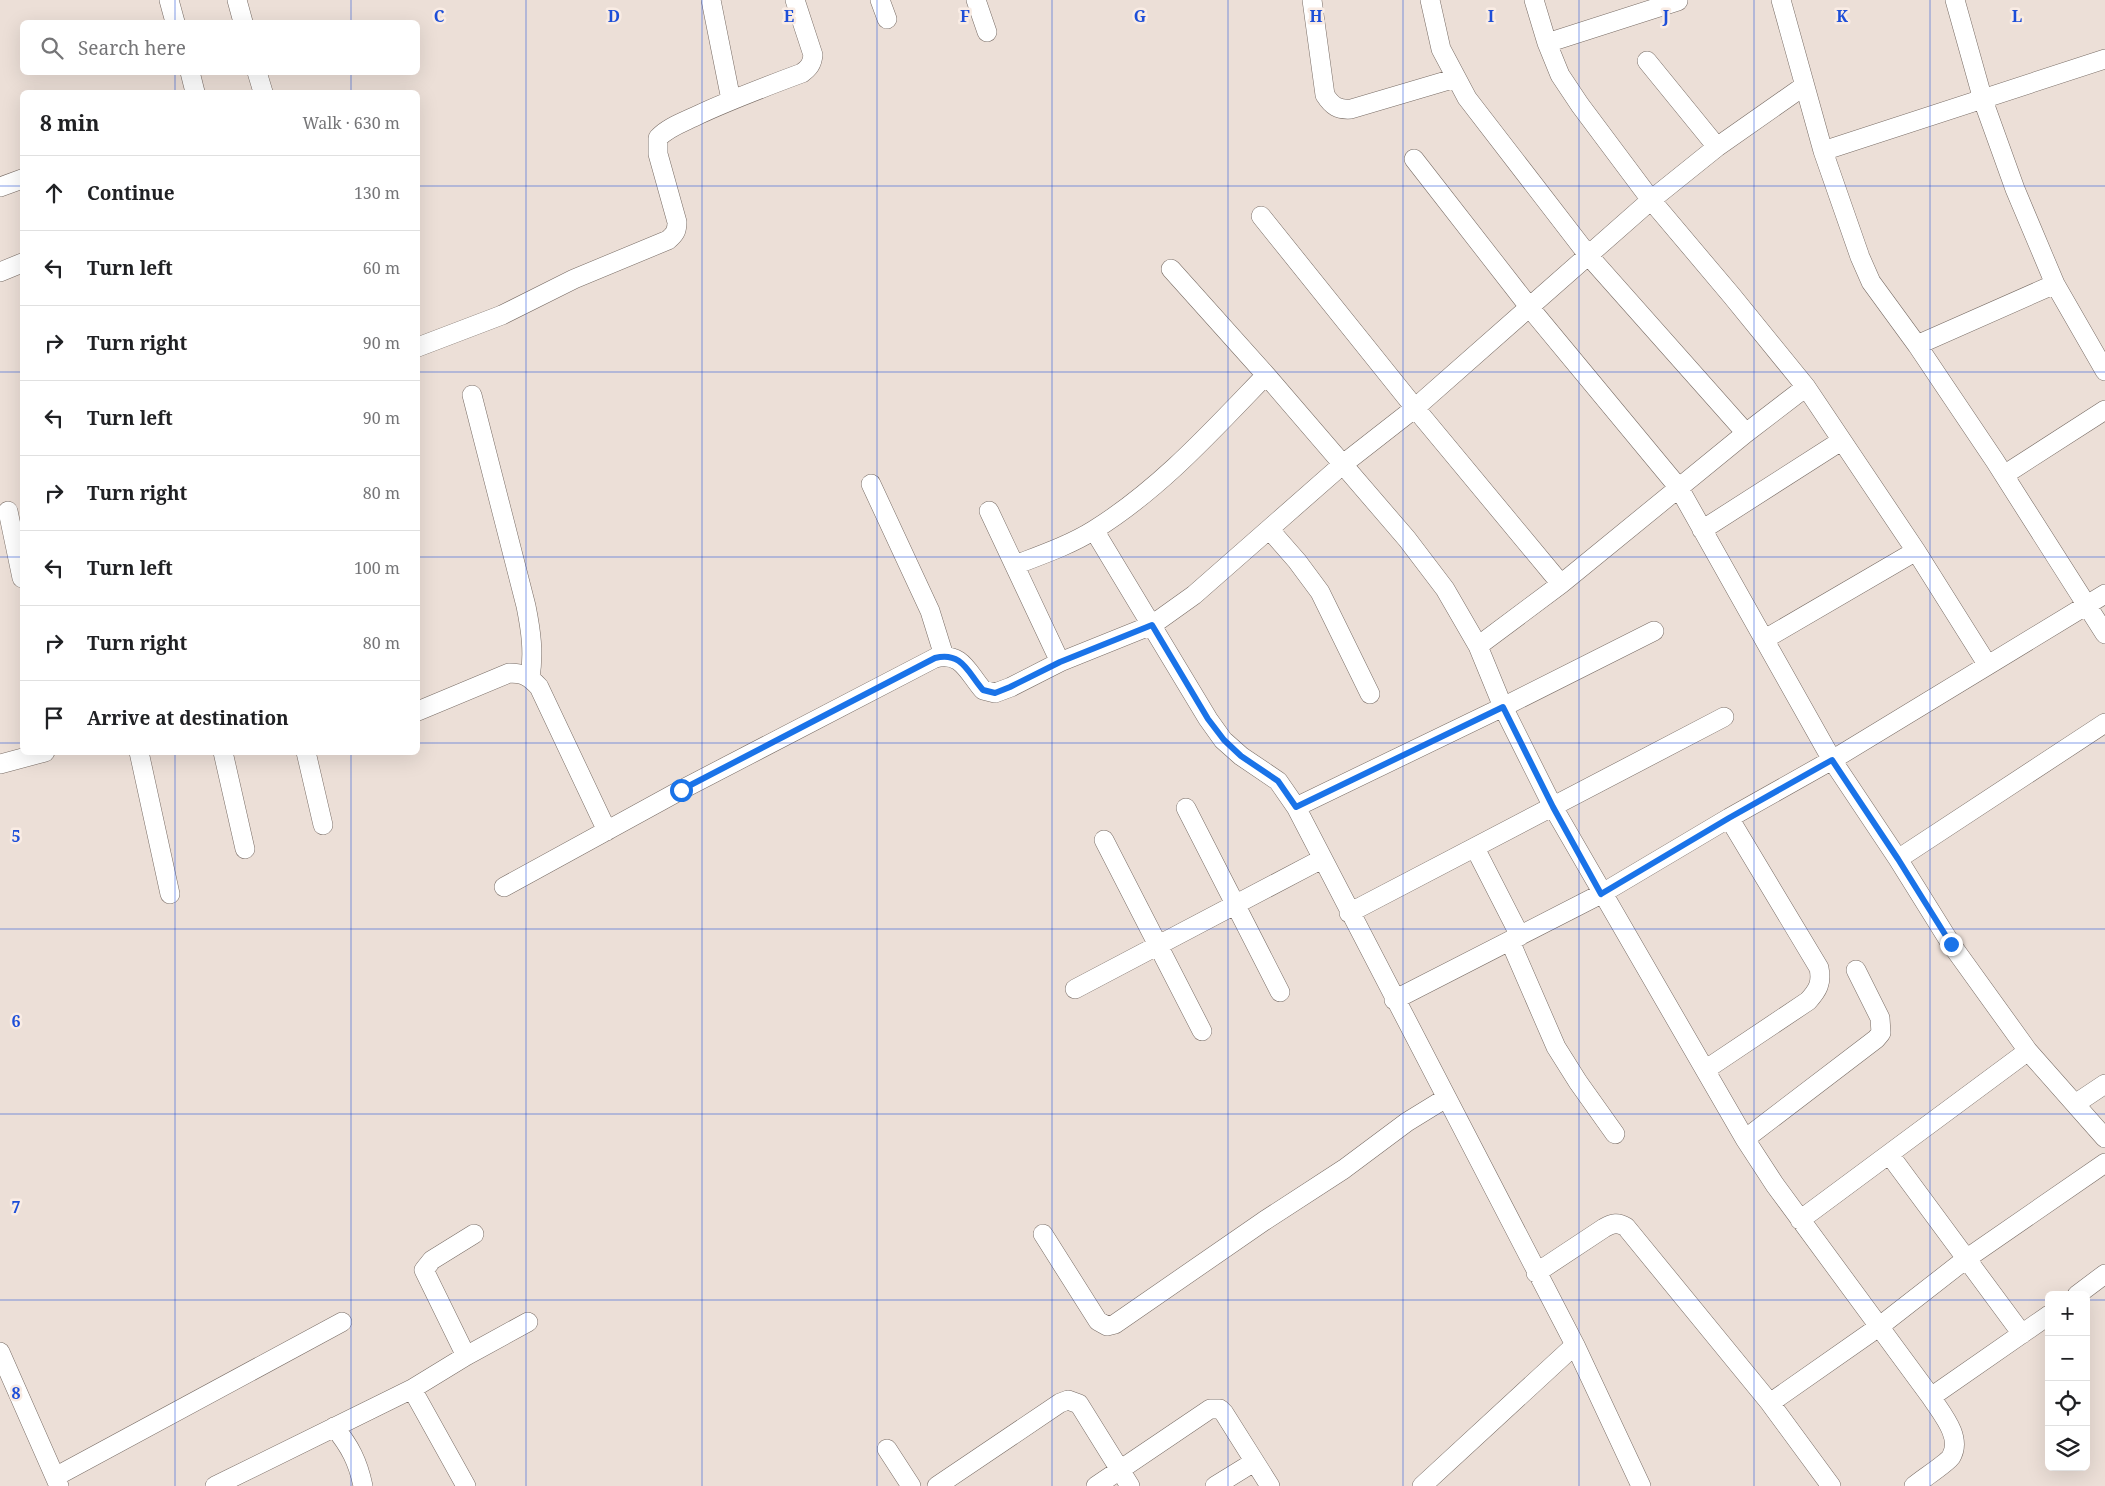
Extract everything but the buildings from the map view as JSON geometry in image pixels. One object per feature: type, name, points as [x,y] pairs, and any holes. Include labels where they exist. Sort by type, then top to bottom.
[{"type":"street","points":[[169,0],[174,20]]},
{"type":"street","points":[[237,0],[242,20]]},
{"type":"street","points":[[711,0],[731,100]]},
{"type":"street","points":[[420,346],[502,315],[574,279],[668,240],[677,230],[677,222],[658,154],[658,138],[664,131],[731,100],[802,73],[812,63],[813,55],[795,0]]},
{"type":"street","points":[[880,0],[887,19]]},
{"type":"street","points":[[976,0],[987,32]]},
{"type":"street","points":[[1312,0],[1325,95],[1330,103],[1340,110],[1350,109],[1456,78]]},
{"type":"street","points":[[1430,0],[1441,49],[1467,98],[1588,255],[1746,433]]},
{"type":"street","points":[[1534,0],[1547,44],[1560,75],[1580,105],[1651,200],[1806,387],[1916,551],[1987,664]]},
{"type":"street","points":[[1781,0],[1823,152],[1860,257],[1871,282],[1917,345],[2004,475],[2088,604],[2105,634]]},
{"type":"street","points":[[1955,0],[1983,100],[2015,189],[2055,284],[2105,371]]},
{"type":"street","points":[[1547,44],[1678,1]]},
{"type":"street","points":[[1823,152],[2105,59]]},
{"type":"street","points":[[1647,61],[1716,146]]},
{"type":"street","points":[[191,75],[195,90]]},
{"type":"street","points":[[258,75],[262,90]]},
{"type":"street","points":[[504,887],[926,663],[944,656],[955,658],[963,664],[983,690],[995,693],[1060,662],[1152,625],[1194,595],[1342,465],[1415,408],[1651,200],[1716,146],[1804,86]]},
{"type":"street","points":[[1414,159],[1530,308],[1679,488],[1832,760],[1898,859],[1951,944],[2028,1051],[2105,1138]]},
{"type":"street","points":[[0,187],[20,180]]},
{"type":"street","points":[[1261,216],[1415,408],[1562,584]]},
{"type":"street","points":[[0,272],[20,264]]},
{"type":"street","points":[[1171,269],[1266,375],[1407,539],[1445,589],[1478,646],[1503,707],[1553,807],[1601,894],[1745,1139],[1800,1220],[1931,1397],[1952,1431],[1955,1444],[1951,1457],[1914,1486]]},
{"type":"street","points":[[1917,345],[2055,284]]},
{"type":"street","points":[[1015,566],[1094,530],[1138,498],[1186,457],[1266,375]]},
{"type":"street","points":[[1478,646],[1562,584],[1746,433],[1806,387]]},
{"type":"street","points":[[472,395],[532,634],[533,657],[530,678]]},
{"type":"street","points":[[2004,475],[2105,410]]},
{"type":"street","points":[[1702,530],[1841,441]]},
{"type":"street","points":[[870,484],[930,611],[944,656]]},
{"type":"street","points":[[10,510],[20,567]]},
{"type":"street","points":[[989,511],[1060,662]]},
{"type":"street","points":[[1094,530],[1208,719],[1224,740],[1241,756],[1278,781],[1296,807],[1394,1000],[1575,1345],[1641,1486]]},
{"type":"street","points":[[1269,530],[1297,561],[1320,592],[1370,694]]},
{"type":"street","points":[[1765,639],[1916,551]]},
{"type":"street","points":[[1394,1000],[1601,894],[1729,818],[1832,760],[2105,594]]},
{"type":"street","points":[[1296,807],[1503,707],[1654,631]]},
{"type":"street","points":[[420,710],[509,673],[521,673],[530,678],[539,687],[607,831]]},
{"type":"street","points":[[1350,913],[1724,716]]},
{"type":"street","points":[[1898,859],[2105,723]]},
{"type":"street","points":[[0,764],[34,755]]},
{"type":"street","points":[[140,755],[170,894]]},
{"type":"street","points":[[224,755],[245,849]]},
{"type":"street","points":[[307,755],[323,825]]},
{"type":"street","points":[[1186,808],[1280,992]]},
{"type":"street","points":[[1705,1070],[1808,1001],[1818,991],[1821,979],[1819,968],[1729,818]]},
{"type":"street","points":[[1104,840],[1202,1031]]},
{"type":"street","points":[[1475,848],[1515,938],[1556,1047],[1615,1134]]},
{"type":"street","points":[[1075,989],[1322,859]]},
{"type":"street","points":[[1745,1139],[1876,1039],[1881,1033],[1880,1018],[1856,970]]},
{"type":"street","points":[[1800,1220],[2028,1051]]},
{"type":"street","points":[[2075,1104],[2105,1084]]},
{"type":"street","points":[[1043,1234],[1098,1321],[1107,1326],[1115,1324],[1264,1221],[1344,1169],[1407,1122],[1446,1098]]},
{"type":"street","points":[[1889,1154],[2022,1334]]},
{"type":"street","points":[[1770,1403],[1880,1326],[1966,1259],[2105,1163]]},
{"type":"street","points":[[1536,1273],[1612,1223],[1620,1223],[1626,1227],[1770,1403],[1831,1486]]},
{"type":"street","points":[[466,1356],[424,1270],[432,1260],[474,1234]]},
{"type":"street","points":[[2082,1291],[2105,1274]]},
{"type":"street","points":[[1931,1397],[2045,1318]]},
{"type":"street","points":[[0,1352],[57,1482],[342,1322]]},
{"type":"street","points":[[215,1486],[412,1389],[466,1356],[528,1322]]},
{"type":"street","points":[[1422,1486],[1575,1345]]},
{"type":"street","points":[[412,1389],[466,1486]]},
{"type":"street","points":[[937,1486],[1060,1402],[1068,1400],[1079,1404],[1130,1486]]},
{"type":"street","points":[[1096,1486],[1210,1409],[1215,1408],[1224,1413],[1270,1486]]},
{"type":"street","points":[[334,1427],[349,1444],[356,1458],[363,1486]]},
{"type":"street","points":[[887,1450],[911,1486]]},
{"type":"street","points":[[1215,1486],[1254,1462]]},
{"type":"route","points":[[681,790],[935,658],[944,656],[955,658],[963,664],[983,690],[995,693],[1060,662],[1152,625],[1208,719],[1224,740],[1241,756],[1278,781],[1296,807],[1503,707],[1553,807],[1601,894],[1729,818],[1832,760],[1898,859],[1951,944]]}]
